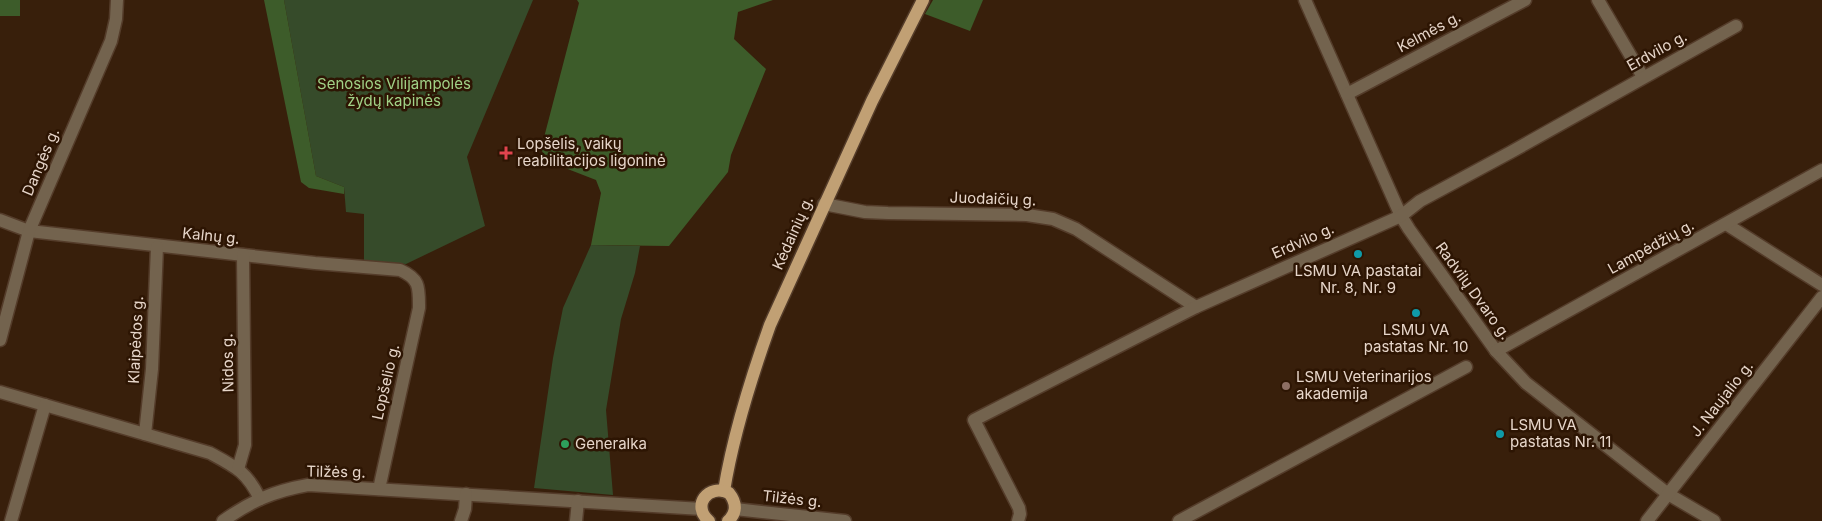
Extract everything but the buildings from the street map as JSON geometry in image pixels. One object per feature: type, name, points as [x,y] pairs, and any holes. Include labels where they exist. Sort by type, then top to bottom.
[{"type":"main road","name":"Kėdainių g.","points":[[724,491],[737,433],[758,358],[777,309],[872,101],[923,0]]},
{"type":"main road","points":[[709,521],[703,515],[702,502],[705,496],[711,492],[724,491],[733,498],[735,509],[734,515],[728,521]]},
{"type":"street","name":"Dangės g.","points":[[0,340],[29,232],[111,42],[118,0]]},
{"type":"street","name":"Radvilų Dvaro g.","points":[[1305,0],[1401,216],[1496,351],[1526,383],[1668,494],[1714,521]]},
{"type":"street","name":"Kelmės g.","points":[[1348,94],[1525,0]]},
{"type":"street","points":[[1598,0],[1643,77]]},
{"type":"street","name":"Erdvilo g.","points":[[1018,521],[1020,508],[974,420],[1196,307],[1401,216],[1420,200],[1511,152],[1736,26]]},
{"type":"street","name":"Lampėdžių g.","points":[[1496,351],[1822,170]]},
{"type":"street","name":"Juodaičių g.","points":[[824,204],[866,212],[1026,215],[1053,219],[1076,229],[1196,307]]},
{"type":"street","name":"Kalnų g.","points":[[0,220],[29,232],[157,247],[400,270],[410,274],[417,281]]},
{"type":"street","points":[[1726,224],[1822,285]]},
{"type":"street","name":"Klaipėdos g.","points":[[145,434],[152,369],[157,247]]},
{"type":"street","name":"Nidos g.","points":[[238,469],[245,444],[243,255]]},
{"type":"street","name":"Lopšelio g.","points":[[379,489],[419,308],[417,281]]},
{"type":"street","name":"J. Naujalio g.","points":[[1647,521],[1822,297]]},
{"type":"street","points":[[1179,521],[1466,367]]},
{"type":"street","points":[[0,392],[210,453],[238,469],[248,478],[260,499]]},
{"type":"street","points":[[11,521],[45,405]]},
{"type":"street","name":"Tilžės g.","points":[[223,521],[260,499],[283,490],[308,485],[702,509]]},
{"type":"street","points":[[461,521],[465,509],[466,494]]},
{"type":"street","points":[[576,521],[578,501]]},
{"type":"street","name":"Tilžės g.","points":[[735,509],[845,521]]},
{"type":"green space","points":[[0,0],[20,0],[20,16],[0,16]]},
{"type":"green space","points":[[264,0],[284,0],[316,176],[344,187],[344,194],[309,188],[301,182]]},
{"type":"green space","name":"Senosios Vilijampolės žydų kapinės","points":[[284,0],[533,0],[467,157],[485,226],[406,264],[364,261],[364,214],[346,212],[344,187],[316,176]]},
{"type":"green space","points":[[577,0],[773,0],[738,12],[734,39],[766,69],[731,155],[728,172],[669,246],[591,245],[601,193],[596,180],[547,161],[541,149],[579,3]]},
{"type":"green space","points":[[933,0],[983,0],[970,31],[925,14]]},
{"type":"green space","points":[[591,245],[640,246],[635,273],[621,319],[606,410],[613,495],[534,488],[553,358],[563,308]]},
{"type":"place","name":"Lopšelis, vaikų reabilitacijos ligoninė","points":[[506,153]]},
{"type":"place","name":"LSMU VA pastatai Nr. 8, Nr. 9","points":[[1358,254]]},
{"type":"place","name":"LSMU VA pastatas Nr. 10","points":[[1416,313]]},
{"type":"place","name":"LSMU Veterinarijos akademija","points":[[1286,386]]},
{"type":"place","name":"LSMU VA pastatas Nr. 11","points":[[1500,434]]},
{"type":"place","name":"Generalka","points":[[565,444]]}]
